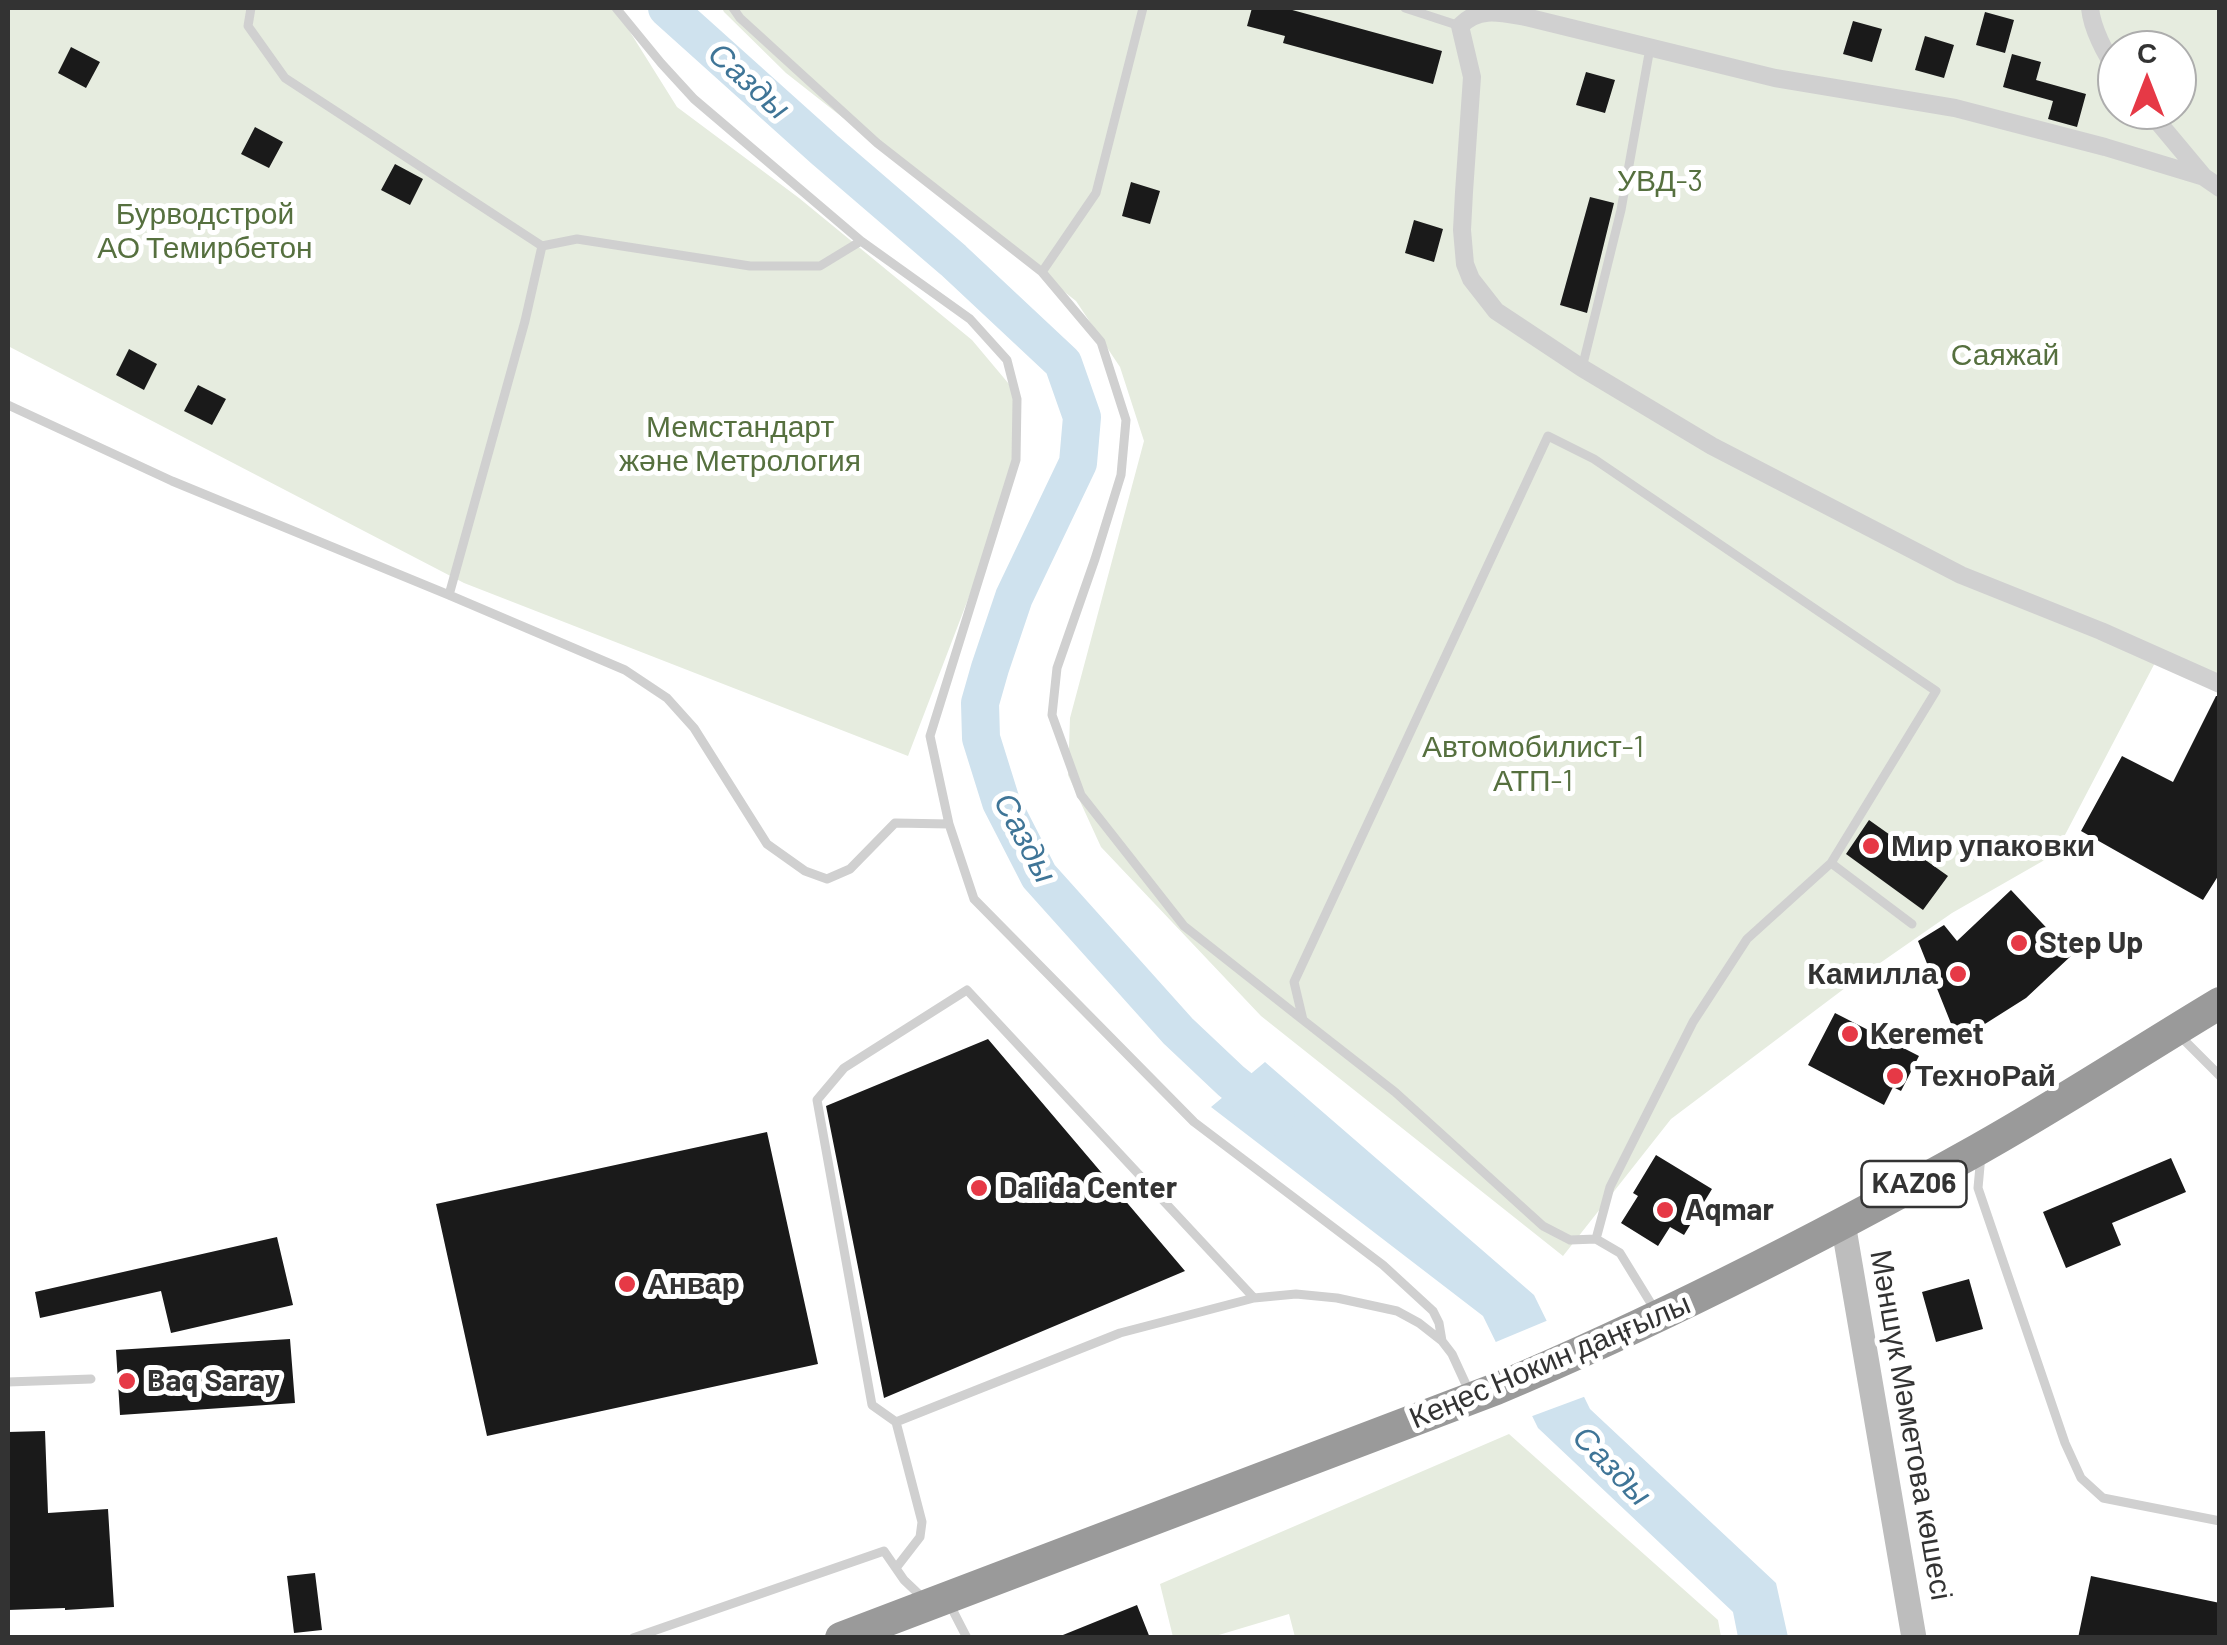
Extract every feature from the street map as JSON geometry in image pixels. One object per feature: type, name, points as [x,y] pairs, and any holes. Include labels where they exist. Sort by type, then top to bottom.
[{"type":"highway","name":"Кеңес Нокин даңғылы","points":[[841,1638],[1484,1394],[1598,1346],[1843,1223],[1982,1147],[2220,1003]]},
{"type":"main road","name":"Мәншүк Мәметова көшесі","points":[[1843,1223],[1914,1638]]},
{"type":"street","points":[[2212,182],[2105,147],[1955,108],[1774,78],[1526,17],[1490,11],[1470,16],[1460,26],[1472,76],[1462,230],[1465,264],[1470,279],[1496,311],[1712,446],[1962,576],[2220,684]]},
{"type":"street","points":[[2166,130],[2212,182]]},
{"type":"lane","points":[[252,8],[248,26],[286,78],[542,246],[576,239],[750,266],[820,266],[861,241]]},
{"type":"lane","points":[[616,8],[694,99],[861,241],[970,319],[1008,360],[1018,400],[1016,460],[930,736],[949,824],[974,899],[1194,1122],[1383,1265],[1434,1310],[1442,1342]]},
{"type":"lane","points":[[732,8],[877,143],[1042,272],[1101,342],[1126,420],[1121,475],[1056,668],[1052,715],[1081,796],[1184,926],[1395,1092],[1543,1226],[1570,1240],[1596,1239],[1620,1254],[1660,1317]]},
{"type":"lane","points":[[1042,272],[1096,194],[1143,8]]},
{"type":"lane","points":[[1405,8],[1460,26]]},
{"type":"lane","points":[[1582,368],[1621,210],[1650,48]]},
{"type":"lane","points":[[449,595],[542,246]]},
{"type":"lane","points":[[8,405],[172,481],[625,670],[668,698],[694,728],[768,844],[805,871],[827,879],[850,869],[895,823],[949,824]]},
{"type":"lane","points":[[1303,1020],[1294,982],[1548,436],[1594,459],[1936,690],[1831,863],[1747,938],[1693,1022],[1610,1188],[1596,1239]]},
{"type":"lane","points":[[1831,863],[1912,924]]},
{"type":"lane","points":[[896,1568],[920,1538],[922,1522],[896,1422],[872,1405],[817,1100],[844,1068],[967,990],[1254,1298]]},
{"type":"lane","points":[[2175,1030],[2220,1076]]},
{"type":"lane","points":[[1982,1147],[1978,1188],[2065,1442],[2082,1478],[2103,1498],[2220,1521]]},
{"type":"lane","points":[[896,1422],[1120,1332],[1254,1298],[1296,1294],[1397,1310],[1442,1342],[1484,1394]]},
{"type":"lane","points":[[8,1382],[91,1379]]},
{"type":"lane","points":[[633,1638],[884,1551],[925,1609],[960,1626],[968,1638]]},
{"type":"green space","points":[[8,8],[615,8],[677,107],[799,198],[972,340],[1014,390],[1018,437],[1011,487],[908,756],[464,583],[8,346]]},
{"type":"green space","points":[[722,8],[2219,8],[2219,684],[2158,657],[2055,854],[1952,913],[1671,1119],[1563,1256],[1261,1016],[1101,847],[1068,775],[1070,718],[1144,441],[1120,367],[1076,301],[786,73]]},
{"type":"green space","points":[[1509,1434],[1718,1620],[1721,1637],[1295,1637],[1289,1614],[1212,1637],[1173,1637],[1160,1584]]},
{"type":"water","points":[[1265,1062],[1534,1295],[1590,1409],[1776,1583],[1788,1637],[1738,1637],[1733,1612],[1538,1428],[1483,1316],[1211,1107]]},
{"type":"pier","points":[[1551,1319],[1589,1395],[1527,1418],[1491,1344]]},
{"type":"building","points":[[1252,8],[1285,8],[1442,51],[1433,84],[1283,43],[1285,36],[1247,26]]},
{"type":"building","points":[[1985,12],[2014,20],[2005,53],[1976,45]]},
{"type":"building","points":[[1853,21],[1882,29],[1872,62],[1843,54]]},
{"type":"building","points":[[1925,36],[1954,45],[1944,78],[1915,70]]},
{"type":"building","points":[[71,47],[100,62],[86,88],[58,73]]},
{"type":"building","points":[[2012,54],[2041,62],[2036,80],[2086,94],[2077,127],[2048,119],[2053,101],[2003,87]]},
{"type":"building","points":[[1586,72],[1615,80],[1605,113],[1576,105]]},
{"type":"building","points":[[255,127],[283,142],[269,168],[241,154]]},
{"type":"building","points":[[395,164],[423,179],[410,205],[381,190]]},
{"type":"building","points":[[1131,182],[1160,191],[1150,224],[1122,216]]},
{"type":"building","points":[[1590,197],[1614,203],[1587,313],[1560,305]]},
{"type":"building","points":[[1414,220],[1443,229],[1434,262],[1405,253]]},
{"type":"building","points":[[129,349],[157,364],[144,390],[116,375]]},
{"type":"building","points":[[198,385],[226,399],[212,425],[184,411]]},
{"type":"building","points":[[2216,696],[2220,696],[2220,873],[2203,900],[2081,831],[2122,756],[2173,782]]},
{"type":"building","points":[[1869,820],[1948,876],[1923,910],[1846,854]]},
{"type":"building","points":[[2011,890],[2072,955],[2026,998],[1958,1041],[1918,941],[1944,925],[1957,941]]},
{"type":"building","points":[[1835,1013],[1919,1056],[1901,1091],[1893,1087],[1884,1105],[1808,1065]]},
{"type":"building","name":"Dalida Center","points":[[988,1039],[1185,1271],[884,1398],[826,1106]]},
{"type":"building","name":"Анвар","points":[[767,1132],[818,1364],[487,1436],[436,1204]]},
{"type":"building","name":"Aqmar","points":[[1656,1155],[1712,1189],[1684,1235],[1670,1227],[1658,1246],[1621,1223],[1638,1196],[1633,1193]]},
{"type":"building","points":[[2171,1158],[2186,1192],[2112,1223],[2121,1245],[2066,1268],[2043,1212]]},
{"type":"building","points":[[277,1237],[293,1305],[171,1333],[161,1291],[40,1318],[35,1292]]},
{"type":"building","points":[[1969,1279],[1983,1329],[1936,1342],[1922,1292]]},
{"type":"building","points":[[290,1339],[295,1403],[120,1415],[116,1350]]},
{"type":"building","points":[[45,1431],[48,1513],[108,1509],[114,1607],[8,1610],[8,1432]]},
{"type":"building","points":[[315,1573],[322,1630],[294,1633],[287,1576]]},
{"type":"building","points":[[2091,1576],[2220,1603],[2220,1638],[2078,1638]]},
{"type":"building","points":[[1137,1605],[1150,1638],[1058,1638],[1058,1637]]},
{"type":"waterway","name":"Сазды","points":[[667,8],[953,260],[1063,363],[1082,417],[1078,463],[1014,597],[980,703],[981,738],[1001,802],[1039,876],[1178,1031],[1276,1117]]},
{"type":"place","name":"Мир упаковки","points":[[1871,846]]},
{"type":"place","name":"Step Up","points":[[2019,943]]},
{"type":"place","name":"Камилла","points":[[1958,974]]},
{"type":"place","name":"Keremet","points":[[1850,1034]]},
{"type":"place","name":"ТехноРай","points":[[1895,1076]]},
{"type":"place","name":"Dalida Center","points":[[979,1188]]},
{"type":"place","name":"Aqmar","points":[[1665,1210]]},
{"type":"place","name":"Анвар","points":[[627,1284]]},
{"type":"place","name":"Baq Saray","points":[[127,1381]]},
{"type":"park label","name":"УВД-3","points":[[1660,181]]},
{"type":"park label","name":"Бурводстрой АО Темирбетон","points":[[205,231]]},
{"type":"park label","name":"Саяжай","points":[[2005,355]]},
{"type":"park label","name":"Мемстандарт және Метрология","points":[[740,444]]},
{"type":"park label","name":"Автомобилист-1 АТП-1","points":[[1533,764]]}]
